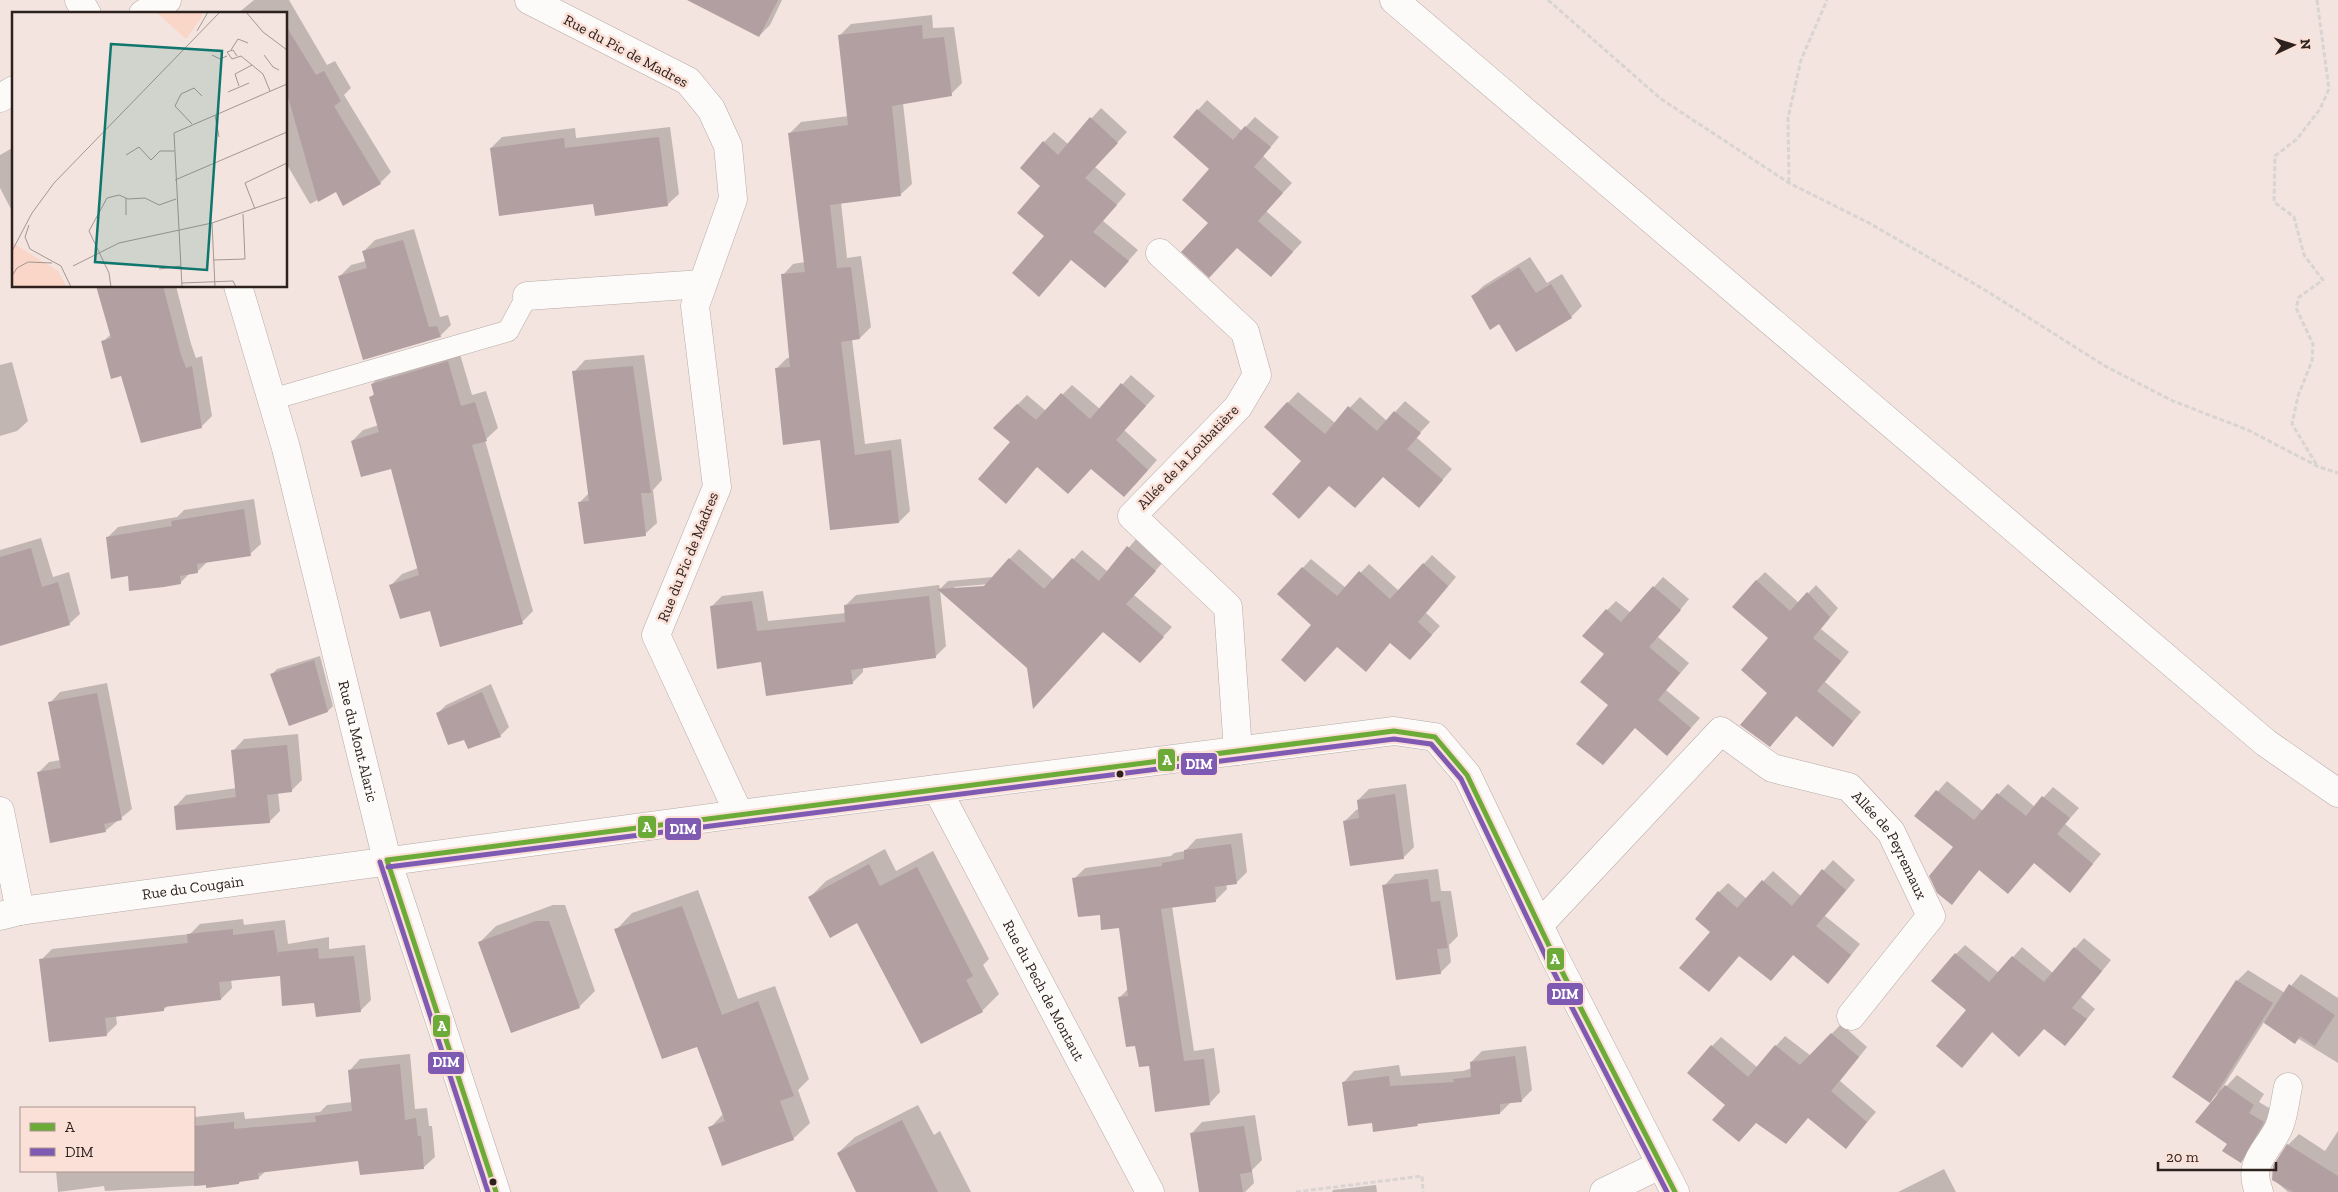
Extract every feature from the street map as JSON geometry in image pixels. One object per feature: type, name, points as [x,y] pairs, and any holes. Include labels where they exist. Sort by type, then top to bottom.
[{"type":"street","points":[[79,0],[86,12]]},
{"type":"street","points":[[146,12],[166,0]]},
{"type":"street","name":"Rue du Pic de Madres","points":[[530,0],[688,81],[712,108],[728,146],[733,199],[695,306],[717,487],[656,635],[739,814]]},
{"type":"street","points":[[1394,0],[2258,736],[2338,793]]},
{"type":"street","points":[[0,98],[12,91]]},
{"type":"street","name":"Allée de la Loubatière","points":[[1160,253],[1245,332],[1257,375],[1238,407],[1132,516],[1228,607],[1238,751]]},
{"type":"street","points":[[527,296],[702,284]]},
{"type":"street","name":"Rue du Mont Alaric","points":[[239,288],[273,399],[386,860],[496,1192]]},
{"type":"street","name":"Rue du Cougain","points":[[10,914],[386,860],[1394,731],[1435,737],[1467,775],[1539,925],[1675,1192]]},
{"type":"street","name":"Allée de Peyremaux","points":[[1539,925],[1721,731],[1772,768],[1849,787],[1891,832],[1931,916],[1851,1016]]},
{"type":"street","name":"Rue du Pech de Montaut","points":[[937,789],[1150,1192]]},
{"type":"street","points":[[0,811],[10,914]]},
{"type":"street","points":[[2259,1192],[2253,1178],[2257,1162],[2279,1127],[2288,1087]]},
{"type":"street","points":[[1604,1192],[1660,1165]]},
{"type":"lane","points":[[273,399],[508,331],[527,296]]},
{"type":"path","points":[[1548,0],[1660,99],[1788,183],[1877,228],[1986,290],[2105,366],[2174,401],[2248,430],[2318,468],[2338,474]]},
{"type":"path","points":[[1788,183],[1788,118],[1802,60],[1827,0]]},
{"type":"path","points":[[2318,0],[2329,89],[2320,109],[2297,139],[2275,156],[2274,202],[2294,217],[2304,255],[2323,280],[2299,297],[2296,308],[2313,344],[2312,361],[2298,396],[2292,424],[2318,468]]},
{"type":"path","points":[[1296,1192],[1422,1176],[1424,1192]]},
{"type":"building","points":[[687,0],[778,0],[759,37]]},
{"type":"building","points":[[922,25],[923,39],[944,37],[952,96],[892,106],[901,196],[830,205],[837,268],[851,267],[860,339],[841,342],[855,455],[891,450],[899,523],[830,530],[820,440],[783,445],[775,368],[790,367],[781,274],[805,272],[788,133],[848,125],[838,35]]},
{"type":"building","points":[[288,29],[316,75],[324,71],[341,101],[334,106],[381,184],[343,206],[336,192],[318,202],[288,97]]},
{"type":"building","points":[[1197,109],[1233,140],[1245,126],[1271,147],[1254,167],[1283,193],[1258,221],[1293,252],[1271,277],[1237,248],[1209,278],[1181,252],[1208,223],[1182,200],[1209,169],[1173,137]]},
{"type":"building","points":[[1090,117],[1118,143],[1085,178],[1117,205],[1093,232],[1129,261],[1105,288],[1071,260],[1039,297],[1012,273],[1044,236],[1017,213],[1040,186],[1020,168],[1043,141],[1058,155]]},
{"type":"building","points":[[659,137],[668,206],[595,216],[593,204],[499,216],[490,148],[564,138],[565,148]]},
{"type":"building","points":[[403,240],[429,327],[437,326],[441,337],[363,360],[338,276],[367,268],[362,251]]},
{"type":"building","points":[[1519,267],[1536,293],[1551,284],[1572,318],[1516,352],[1499,324],[1490,330],[1471,296]]},
{"type":"building","points":[[97,288],[164,288],[181,355],[186,368],[192,366],[202,428],[141,443],[121,376],[111,379],[101,341],[111,338]]},
{"type":"building","points":[[448,361],[461,406],[475,402],[487,441],[472,445],[523,624],[440,647],[430,611],[400,619],[389,585],[419,575],[391,469],[361,477],[351,441],[379,432],[369,397],[374,395],[371,384]]},
{"type":"building","points":[[633,366],[651,493],[641,493],[646,536],[584,544],[578,502],[589,501],[572,371]]},
{"type":"building","points":[[1121,383],[1146,406],[1116,440],[1148,470],[1124,497],[1091,469],[1068,494],[1037,467],[1006,504],[978,479],[1010,442],[993,428],[1017,404],[1036,420],[1061,393],[1090,419]]},
{"type":"building","points":[[1287,402],[1325,434],[1348,406],[1377,431],[1394,411],[1421,433],[1407,449],[1443,480],[1419,508],[1383,477],[1355,508],[1329,486],[1299,519],[1272,494],[1301,461],[1264,427]]},
{"type":"building","points":[[244,509],[251,556],[197,564],[198,573],[180,576],[181,584],[164,587],[129,591],[128,576],[111,579],[106,537],[172,526],[171,521]]},
{"type":"building","points":[[1127,546],[1156,571],[1126,604],[1164,637],[1140,663],[1103,632],[1033,709],[1027,668],[937,589],[984,586],[1009,558],[1044,589],[1072,558],[1099,581]]},
{"type":"building","points":[[31,548],[42,587],[58,582],[70,625],[0,646],[0,557]]},
{"type":"building","points":[[1423,563],[1448,586],[1418,622],[1432,635],[1410,660],[1390,643],[1366,672],[1337,647],[1305,682],[1281,660],[1311,625],[1277,594],[1302,567],[1337,596],[1359,571],[1390,599]]},
{"type":"building","points":[[1756,580],[1790,611],[1807,592],[1830,617],[1813,638],[1841,661],[1817,691],[1853,721],[1833,747],[1796,716],[1770,747],[1740,725],[1767,693],[1741,670],[1768,638],[1732,607]]},
{"type":"building","points":[[1653,586],[1681,610],[1649,647],[1680,673],[1658,700],[1691,728],[1667,756],[1635,728],[1603,765],[1576,744],[1608,705],[1580,682],[1604,654],[1582,636],[1606,609],[1621,622]]},
{"type":"building","points":[[929,596],[936,658],[851,670],[853,684],[766,696],[761,662],[717,669],[710,606],[752,601],[757,631],[845,622],[844,605]]},
{"type":"building","points":[[314,660],[328,712],[289,726],[270,674]]},
{"type":"building","points":[[482,692],[501,737],[468,749],[464,740],[448,745],[436,713]]},
{"type":"building","points":[[97,693],[122,820],[104,824],[106,832],[50,843],[37,772],[61,768],[48,702]]},
{"type":"building","points":[[287,745],[292,792],[267,795],[270,823],[176,830],[174,806],[236,797],[231,750]]},
{"type":"building","points":[[1936,790],[1974,820],[1997,793],[2026,816],[2042,796],[2070,818],[2057,834],[2093,864],[2070,893],[2034,863],[2008,894],[1979,870],[1952,905],[1937,893],[1929,876],[1953,847],[1914,816]]},
{"type":"building","points":[[1395,794],[1404,859],[1350,866],[1343,821],[1359,818],[1357,800]]},
{"type":"building","points":[[1231,844],[1237,884],[1215,887],[1216,902],[1161,909],[1184,1061],[1204,1059],[1210,1105],[1155,1112],[1149,1066],[1139,1067],[1135,1046],[1126,1047],[1118,997],[1128,996],[1119,928],[1101,930],[1100,915],[1078,917],[1072,878],[1162,866],[1162,863],[1184,859],[1184,850]]},
{"type":"building","points":[[869,864],[880,886],[917,867],[973,976],[966,980],[983,1012],[921,1044],[857,923],[830,938],[808,897]]},
{"type":"building","points":[[1822,869],[1846,890],[1816,926],[1851,955],[1828,984],[1793,955],[1771,981],[1739,956],[1709,992],[1679,968],[1710,932],[1695,919],[1718,891],[1737,908],[1762,880],[1792,906]]},
{"type":"building","points":[[1428,879],[1431,902],[1440,901],[1448,948],[1437,949],[1441,974],[1396,980],[1382,885]]},
{"type":"building","points":[[682,906],[722,1015],[758,1001],[794,1096],[780,1101],[794,1140],[722,1166],[708,1127],[725,1121],[697,1047],[662,1059],[614,929]]},
{"type":"building","points":[[536,921],[549,921],[580,1008],[511,1033],[478,942]]},
{"type":"building","points":[[233,929],[233,935],[274,930],[278,956],[278,952],[318,948],[319,959],[354,956],[361,1012],[316,1017],[314,1003],[282,1006],[280,976],[219,982],[221,1000],[164,1007],[164,1011],[105,1018],[107,1036],[49,1042],[39,959],[188,943],[187,934]]},
{"type":"building","points":[[2074,947],[2102,971],[2072,1008],[2087,1019],[2065,1046],[2044,1029],[2019,1057],[1992,1032],[1962,1068],[1936,1046],[1966,1010],[1931,981],[1955,953],[1989,982],[2012,956],[2044,982]]},
{"type":"building","points":[[2236,980],[2273,1003],[2210,1103],[2172,1077]]},
{"type":"building","points":[[2289,984],[2335,1015],[2315,1046],[2300,1036],[2295,1044],[2264,1023]]},
{"type":"building","points":[[1831,1033],[1859,1057],[1831,1091],[1867,1122],[1846,1149],[1808,1118],[1786,1144],[1756,1123],[1739,1142],[1712,1120],[1725,1105],[1687,1073],[1711,1045],[1748,1077],[1775,1045],[1800,1065]]},
{"type":"building","points":[[1515,1056],[1522,1102],[1500,1104],[1500,1114],[1417,1124],[1418,1126],[1373,1132],[1372,1123],[1348,1126],[1342,1082],[1389,1076],[1390,1086],[1454,1082],[1453,1079],[1471,1077],[1470,1062]]},
{"type":"building","points":[[400,1064],[405,1120],[416,1118],[418,1136],[421,1136],[424,1169],[360,1175],[358,1161],[258,1173],[259,1179],[239,1182],[239,1184],[206,1188],[206,1185],[194,1186],[195,1126],[234,1122],[234,1129],[316,1122],[315,1116],[352,1111],[348,1070]]},
{"type":"building","points":[[2225,1085],[2254,1105],[2249,1113],[2264,1122],[2241,1163],[2222,1151],[2227,1144],[2195,1122]]},
{"type":"building","points":[[902,1120],[938,1192],[856,1192],[837,1153]]},
{"type":"building","points":[[1244,1126],[1252,1172],[1240,1174],[1243,1192],[1199,1192],[1190,1133]]},
{"type":"building","points":[[2287,1144],[2338,1176],[2338,1192],[2293,1192],[2272,1180],[2273,1166]]},
{"type":"transit line","name":"A","points":[[387,860],[1394,731],[1435,737],[1467,775],[1553,954],[1675,1192]]},
{"type":"transit line","name":"DIM","points":[[388,867],[1394,739],[1431,744],[1461,779],[1546,957],[1667,1192]]},
{"type":"transit line","name":"A","points":[[387,860],[496,1192]]},
{"type":"transit line","name":"DIM","points":[[380,862],[488,1192]]}]
